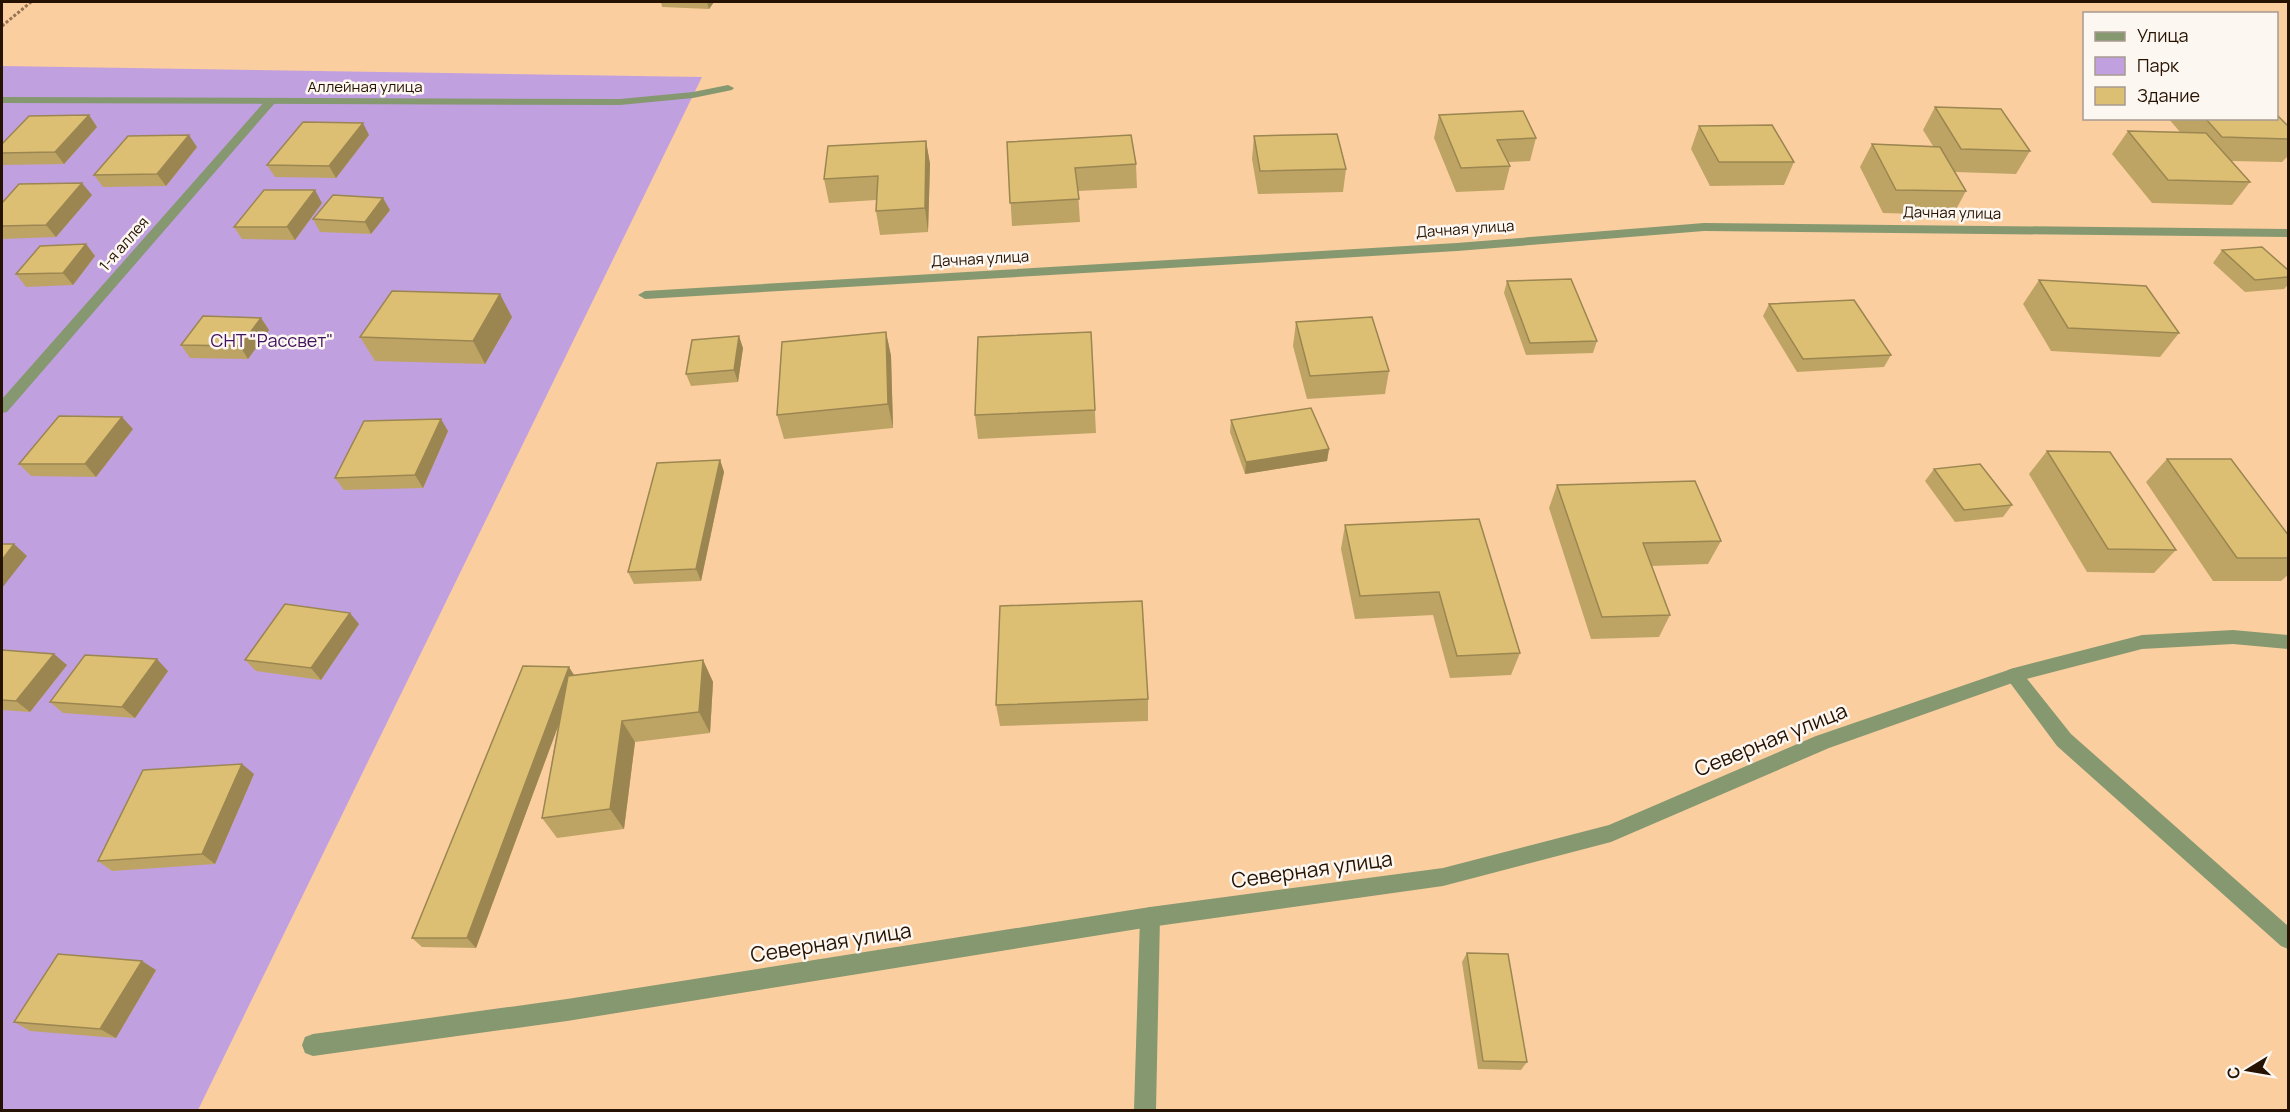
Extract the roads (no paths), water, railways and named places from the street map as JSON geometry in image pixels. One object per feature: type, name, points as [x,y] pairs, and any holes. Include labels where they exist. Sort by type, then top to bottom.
[{"type":"street","name":"Аллейная улица","points":[[2,100],[620,102],[693,95],[728,88]]},
{"type":"street","name":"1-я аллея","points":[[2,408],[270,102]]},
{"type":"street","name":"Дачная улица","points":[[645,295],[1456,247],[1704,227],[2289,233]]},
{"type":"street","name":"Северная улица","points":[[313,1045],[567,1010],[1150,917],[1443,877],[1611,832],[1823,742],[2014,675],[2142,642],[2233,637],[2289,642]]},
{"type":"street","points":[[2014,675],[2064,740],[2289,939]]},
{"type":"street","points":[[1145,1110],[1150,917]]},
{"type":"park label","name":"СНТ \"Рассвет\"","points":[[272,341]]}]
